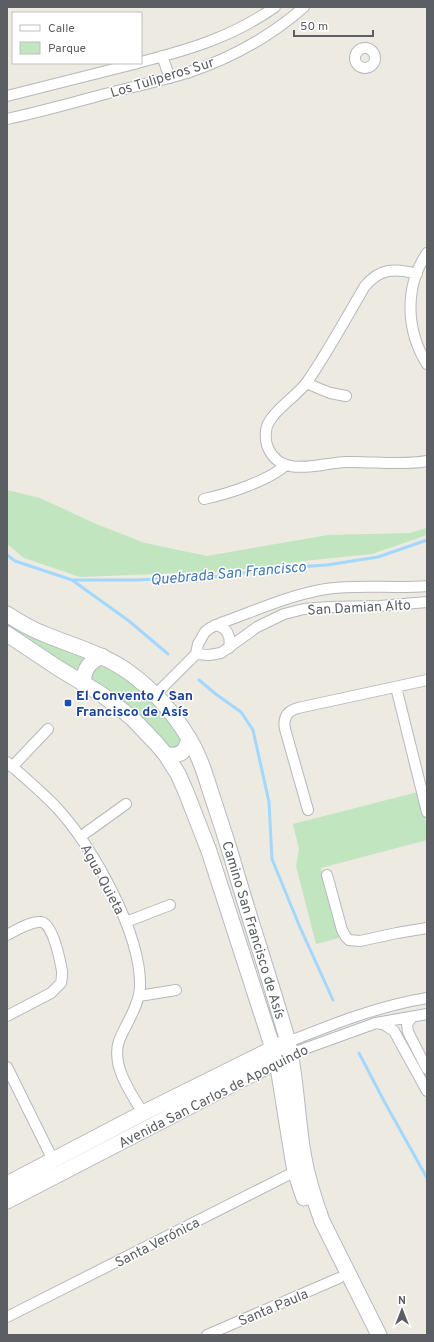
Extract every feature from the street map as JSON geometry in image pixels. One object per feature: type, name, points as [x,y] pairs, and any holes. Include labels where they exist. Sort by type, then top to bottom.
[{"type":"main road","name":"Camino San Francisco de Asís","points":[[7,614],[23,625],[102,656],[130,673],[155,695],[171,713],[189,738],[207,781],[234,866],[282,1051],[300,1169],[313,1225],[368,1335]]},
{"type":"main road","name":"Camino San Francisco de Asís","points":[[7,634],[101,694],[133,719],[166,755],[178,774],[186,792],[282,1051]]},
{"type":"main road","points":[[83,683],[84,674],[88,666],[94,660],[102,656]]},
{"type":"main road","points":[[166,755],[175,756],[182,752],[187,746],[189,738]]},
{"type":"main road","points":[[216,873],[234,866]]},
{"type":"main road","name":"Avenida San Carlos de Apoquindo","points":[[7,1184],[143,1113],[282,1051]]},
{"type":"main road","name":"Avenida San Carlos de Apoquindo","points":[[7,1202],[282,1051]]},
{"type":"main road","name":"Camino San Francisco de Asís","points":[[300,1169],[311,1188],[322,1221],[379,1335]]},
{"type":"street","name":"Los Tuliperos Sur","points":[[142,62],[191,48],[226,35],[246,25],[275,7]]},
{"type":"street","name":"Los Tuliperos Sur","points":[[7,119],[170,78],[207,66],[242,49],[282,24],[304,7]]},
{"type":"street","points":[[162,56],[170,78]]},
{"type":"street","name":"Los Tuliperos Sur","points":[[7,96],[134,64]]},
{"type":"street","points":[[427,253],[417,274],[412,294],[411,319],[416,344],[427,364]]},
{"type":"street","points":[[417,274],[391,270],[380,273],[370,280],[306,383],[268,423],[266,428],[266,437],[268,447],[278,460],[286,465],[304,467],[345,462],[403,464],[427,461]]},
{"type":"street","points":[[306,383],[330,393],[346,396]]},
{"type":"street","points":[[204,499],[250,485],[276,473],[286,465]]},
{"type":"street","name":"San Damian Alto","points":[[155,695],[196,654],[202,635],[215,625],[286,599],[326,589],[349,587],[427,586]]},
{"type":"street","name":"San Damian Alto","points":[[196,654],[217,654],[229,648],[254,629],[269,620],[284,614],[304,609],[380,606],[427,602]]},
{"type":"street","points":[[215,625],[222,626],[227,632],[229,638],[229,648]]},
{"type":"street","points":[[308,810],[285,729],[285,719],[288,713],[298,708],[427,680]]},
{"type":"street","points":[[396,687],[427,812]]},
{"type":"street","name":"Agua Quieta","points":[[48,729],[10,764],[57,809],[80,837],[109,886],[126,922],[138,964],[140,984],[136,1006],[119,1041],[117,1056],[120,1071],[143,1113]]},
{"type":"street","name":"Agua Quieta","points":[[80,837],[126,804]]},
{"type":"street","points":[[327,875],[342,930],[349,940],[360,941],[427,928]]},
{"type":"street","name":"Agua Quieta","points":[[126,922],[170,906]]},
{"type":"street","points":[[7,935],[33,922],[42,922],[47,924],[56,942],[62,972],[61,983],[51,993],[7,1016]]},
{"type":"street","points":[[139,996],[176,990]]},
{"type":"street","name":"Avenida San Carlos de Apoquindo","points":[[282,1051],[362,1014],[427,998]]},
{"type":"street","name":"Avenida San Carlos de Apoquindo","points":[[282,1051],[376,1023],[427,1014]]},
{"type":"street","points":[[412,1017],[407,1024],[408,1030],[427,1069]]},
{"type":"street","points":[[376,1023],[385,1025],[394,1031],[424,1080],[427,1091]]},
{"type":"street","points":[[7,1067],[53,1160]]},
{"type":"street","name":"Santa Verónica","points":[[7,1317],[300,1169]]},
{"type":"street","name":"Santa Paula","points":[[207,1335],[339,1278]]},
{"type":"green space","points":[[7,490],[40,498],[96,524],[145,543],[207,556],[328,535],[410,533],[427,528],[427,535],[372,554],[303,561],[230,571],[80,577],[24,558],[7,544]]},
{"type":"green space","points":[[7,621],[87,655],[80,674],[7,627]]},
{"type":"green space","points":[[103,664],[120,672],[166,714],[185,745],[168,750],[93,683],[91,677],[95,666]]},
{"type":"green space","points":[[418,792],[427,827],[427,840],[321,868],[339,938],[316,944],[296,866],[299,849],[293,824]]},
{"type":"waterway","name":"Quebrada San Francisco","points":[[7,555],[15,561],[72,580],[136,580],[222,576],[280,568],[327,565],[378,557],[427,540]]},
{"type":"waterway","points":[[72,580],[129,621],[168,654]]},
{"type":"waterway","points":[[199,680],[241,712],[253,730],[269,802],[272,859],[299,925],[333,1000]]},
{"type":"waterway","points":[[359,1053],[427,1178]]},
{"type":"place","name":"El Convento / San Francisco de Asís","points":[[68,703]]}]
